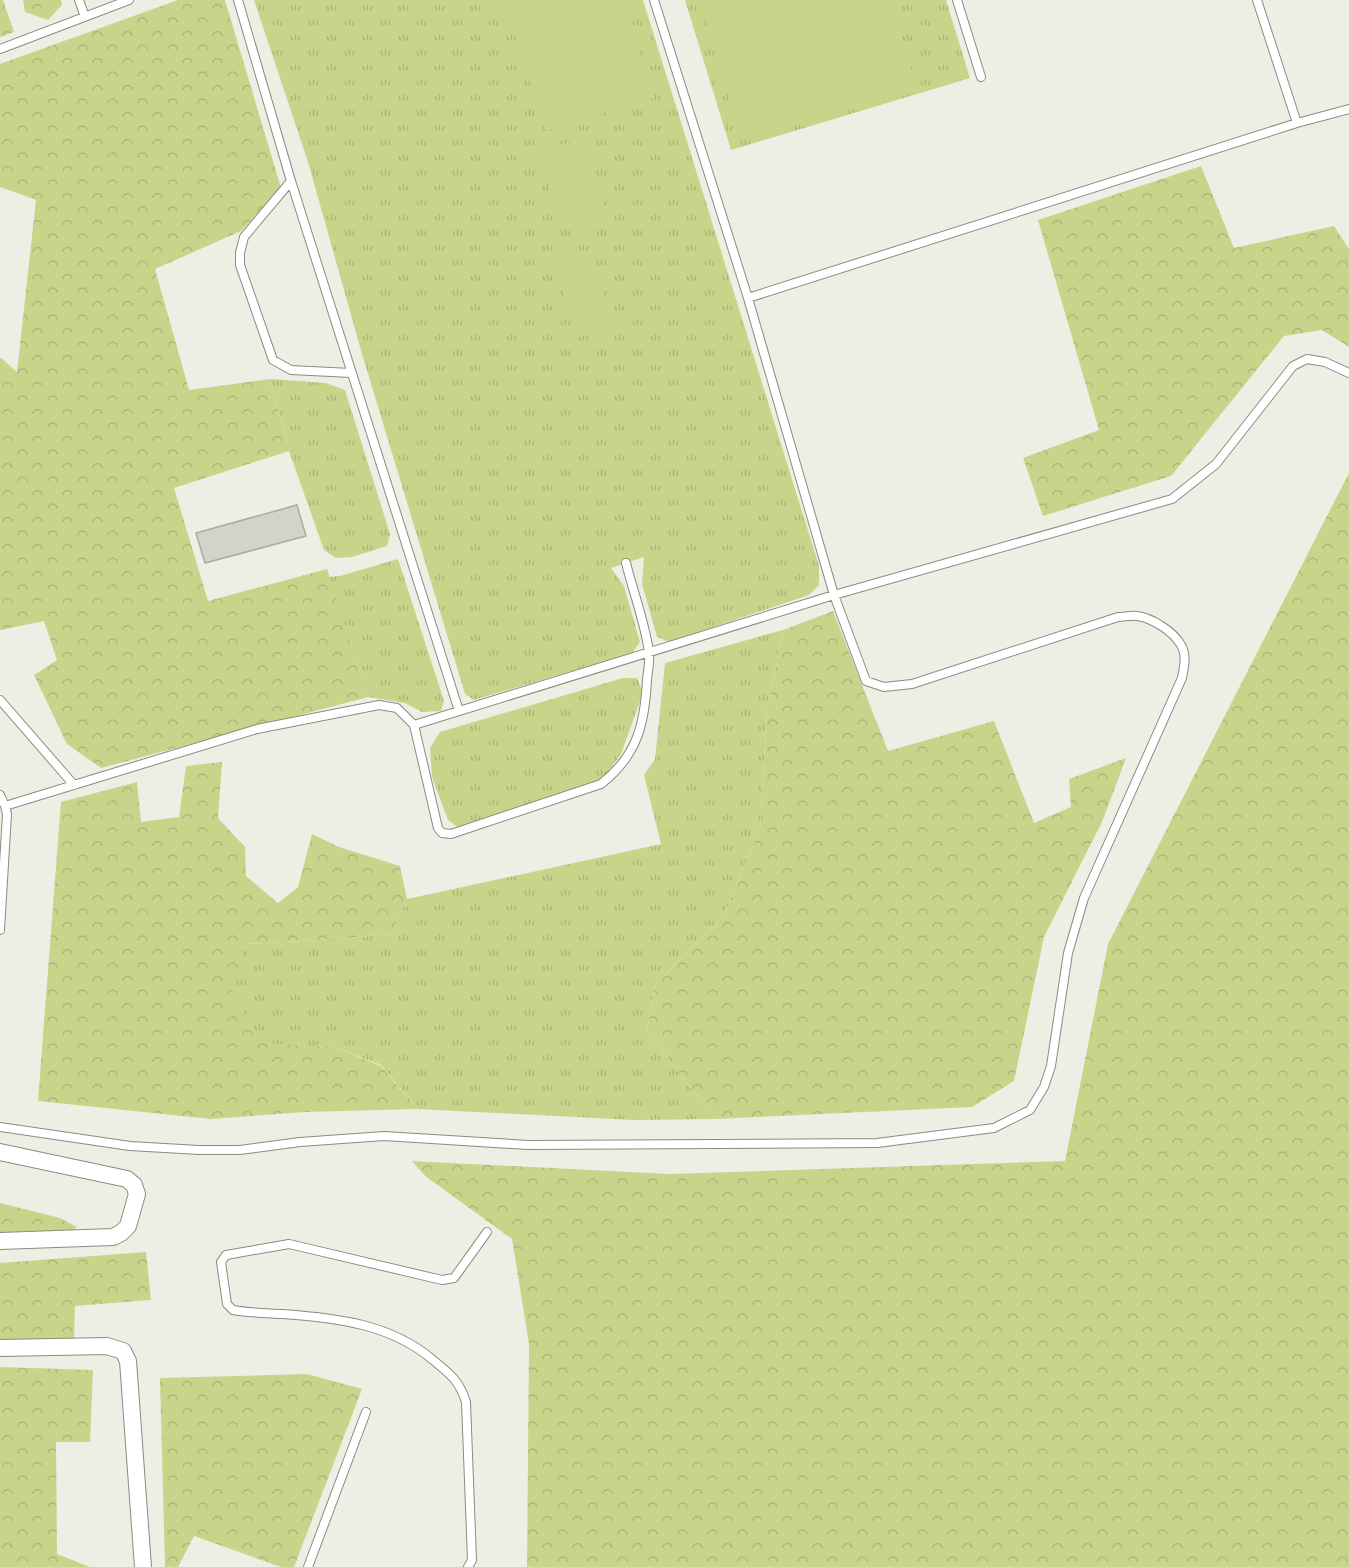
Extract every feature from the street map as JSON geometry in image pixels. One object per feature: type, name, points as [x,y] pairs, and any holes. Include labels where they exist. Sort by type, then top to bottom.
[{"type":"street","points":[[0,1152],[127,1179],[134,1185],[137,1194],[128,1226],[122,1233],[113,1237],[0,1241]]},
{"type":"street","points":[[0,1348],[107,1346],[123,1351],[128,1361],[143,1567]]},
{"type":"lane","points":[[79,0],[85,17]]},
{"type":"lane","points":[[0,49],[129,0]]},
{"type":"lane","points":[[238,0],[291,181],[459,711]]},
{"type":"lane","points":[[0,1127],[130,1146],[199,1150],[240,1150],[300,1142],[384,1136],[528,1145],[878,1143],[994,1128],[1030,1110],[1044,1087],[1051,1066],[1068,953],[1084,898],[1182,678],[1185,662],[1181,645],[1169,632],[1149,618],[1135,615],[1118,617],[912,684],[884,687],[866,681],[834,595],[748,298],[654,0]]},
{"type":"lane","points":[[957,0],[981,77]]},
{"type":"lane","points":[[1257,0],[1297,123]]},
{"type":"lane","points":[[748,298],[1297,123],[1349,109]]},
{"type":"lane","points":[[291,181],[244,237],[240,265],[273,360],[291,370],[351,373]]},
{"type":"lane","points":[[414,725],[834,595],[1172,499],[1216,464],[1293,366],[1307,359],[1325,362],[1349,373]]},
{"type":"lane","points":[[5,806],[257,729],[379,705],[397,708],[414,725],[438,828],[442,833],[451,834],[601,784],[618,771],[631,752],[643,719],[649,653],[626,563]]},
{"type":"lane","points":[[0,700],[74,785]]},
{"type":"lane","points":[[0,795],[7,814],[0,930]]},
{"type":"lane","points":[[468,1567],[472,1560],[466,1402],[454,1377],[421,1349],[372,1326],[332,1318],[233,1310],[227,1304],[221,1262],[226,1255],[289,1244],[442,1280],[454,1278],[487,1232]]},
{"type":"lane","points":[[308,1567],[366,1412]]},
{"type":"green space","points":[[0,0],[3,0],[14,32],[0,37]]},
{"type":"green space","points":[[23,0],[61,0],[62,5],[48,20],[25,12]]},
{"type":"green space","points":[[178,0],[225,0],[281,188],[241,231],[155,269],[189,390],[270,379],[289,451],[174,488],[208,601],[327,569],[368,697],[101,768],[67,744],[34,675],[57,660],[44,621],[0,630],[0,357],[17,372],[36,200],[0,187],[0,64]]},
{"type":"green space","points":[[254,0],[643,0],[819,566],[819,585],[809,595],[669,642],[657,637],[642,584],[644,557],[611,568],[624,586],[640,642],[632,653],[474,700],[465,694],[362,354],[308,162]]},
{"type":"green space","points":[[504,0],[624,0],[654,98],[545,131]]},
{"type":"green space","points":[[685,0],[946,0],[970,78],[731,150]]},
{"type":"green space","points":[[701,0],[891,0],[917,88],[741,138]]},
{"type":"green space","points":[[584,138],[607,215],[561,229],[538,152]]},
{"type":"green space","points":[[1201,166],[1234,248],[1334,226],[1349,249],[1349,347],[1322,330],[1284,336],[1171,476],[1043,516],[1023,458],[1099,430],[1038,220]]},
{"type":"green space","points":[[591,249],[613,328],[576,338],[555,259]]},
{"type":"green space","points":[[270,379],[326,383],[345,390],[390,534],[387,546],[352,557],[336,558],[324,550],[289,451]]},
{"type":"green space","points":[[1349,473],[1349,1567],[527,1567],[529,1344],[512,1239],[425,1176],[412,1161],[669,1174],[1065,1161],[1108,944]]},
{"type":"green space","points":[[398,559],[444,701],[441,711],[422,712],[405,703],[368,697],[329,577],[340,576]]},
{"type":"green space","points":[[833,611],[888,751],[994,721],[1034,823],[1071,807],[1069,779],[1126,758],[1102,822],[1044,937],[1014,1081],[972,1107],[715,1119],[647,1031],[655,985],[724,915],[760,829],[767,711],[783,630]]},
{"type":"green space","points":[[783,630],[767,711],[760,829],[724,915],[655,985],[647,1031],[715,1119],[634,1120],[418,1109],[381,1065],[335,1047],[259,1044],[230,987],[245,944],[391,934],[407,899],[661,844],[644,775],[655,759],[665,663]]},
{"type":"green space","points":[[623,678],[637,678],[643,693],[621,754],[601,782],[459,828],[448,820],[432,777],[430,748],[440,732]]},
{"type":"green space","points":[[222,762],[218,818],[245,847],[246,876],[278,903],[298,887],[312,834],[339,847],[400,866],[407,899],[391,934],[246,944],[231,987],[259,1043],[335,1047],[381,1066],[418,1109],[305,1112],[211,1119],[38,1101],[61,802],[137,782],[141,822],[179,817],[186,766]]},
{"type":"green space","points":[[0,1203],[60,1218],[77,1227],[67,1236],[0,1240]]},
{"type":"green space","points":[[146,1252],[151,1300],[75,1306],[74,1340],[0,1341],[0,1263]]},
{"type":"green space","points":[[0,1367],[93,1370],[90,1442],[56,1442],[57,1554],[90,1567],[0,1567]]},
{"type":"green space","points":[[307,1374],[362,1389],[294,1567],[281,1567],[194,1536],[178,1567],[165,1567],[160,1378]]},
{"type":"building","points":[[297,505],[306,536],[205,563],[196,533]]}]
